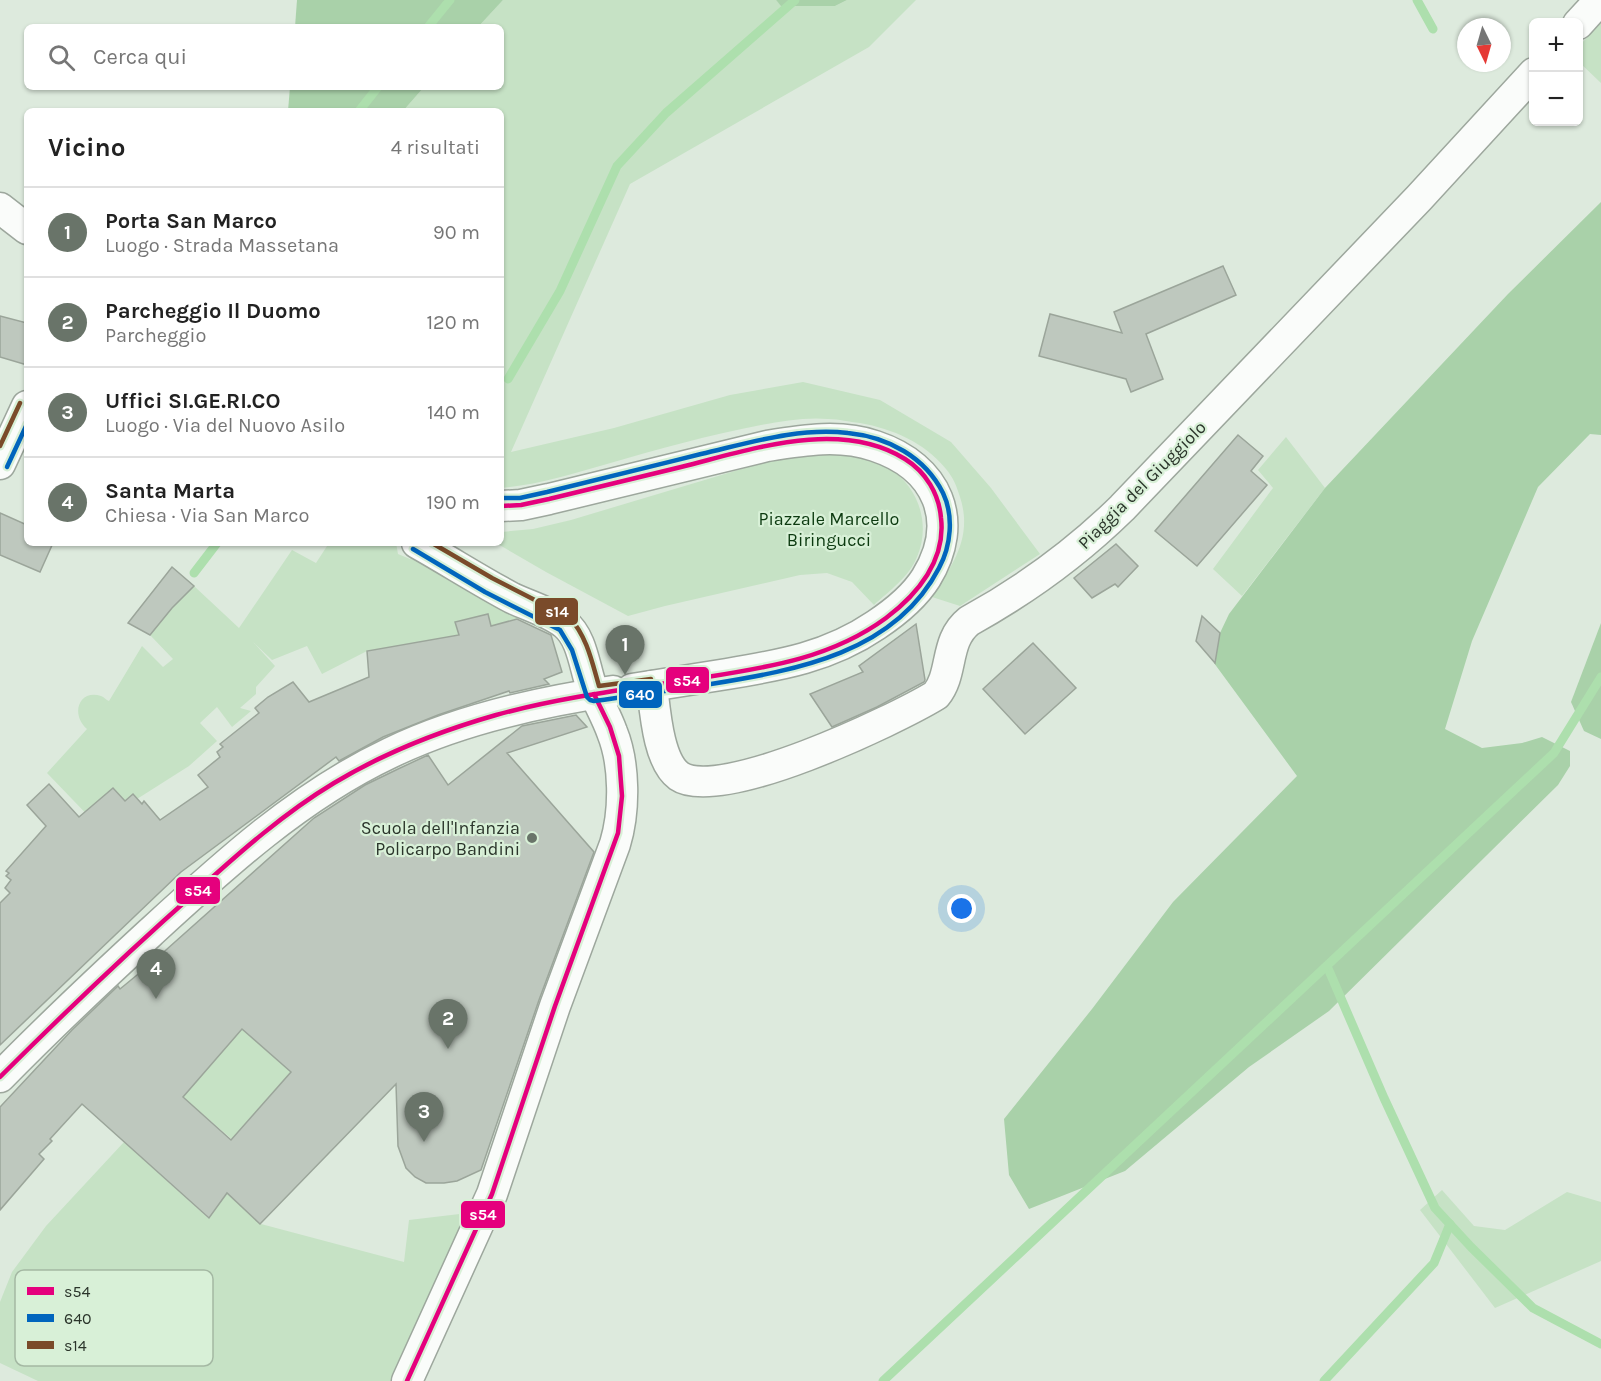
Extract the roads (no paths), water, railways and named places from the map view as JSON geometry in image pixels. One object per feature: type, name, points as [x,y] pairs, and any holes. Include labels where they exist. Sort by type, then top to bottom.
[{"type":"street","points":[[1583,19],[1600,0]]},
{"type":"street","name":"Piaggia del Giuggiolo","points":[[625,690],[655,719],[667,759],[675,772],[681,778],[700,782],[733,779],[782,765],[844,740],[936,695],[942,688],[949,656],[961,627],[1039,579],[1122,508],[1411,207],[1529,77]]},
{"type":"street","points":[[0,208],[24,227]]},
{"type":"street","points":[[0,464],[24,412]]},
{"type":"street","points":[[0,1077],[102,977],[180,906],[264,834],[323,789],[392,752],[441,732],[522,708],[782,664],[822,654],[849,642],[890,615],[924,581],[938,554],[943,525],[940,506],[932,486],[913,465],[874,446],[839,439],[796,441],[767,446],[549,499],[504,506]]},
{"type":"street","points":[[422,546],[503,593],[565,624],[578,643],[625,690]]},
{"type":"street","points":[[407,1381],[492,1194],[555,1006],[618,833],[622,806],[618,754],[612,732],[625,690]]},
{"type":"waterway","points":[[430,24],[450,0]]},
{"type":"waterway","points":[[508,379],[560,291],[617,166],[666,113],[795,0]]},
{"type":"waterway","points":[[1417,0],[1433,29]]},
{"type":"waterway","points":[[361,108],[376,90]]},
{"type":"waterway","points":[[194,573],[215,546]]},
{"type":"waterway","points":[[883,1381],[1554,753],[1601,677]]},
{"type":"waterway","points":[[1327,966],[1435,1208],[1533,1308],[1601,1344]]},
{"type":"waterway","points":[[1324,1381],[1434,1263],[1450,1224]]},
{"type":"place","name":"Porta San Marco","points":[[625,675]]},
{"type":"place","name":"Scuola dell'Infanzia Policarpo Bandini","points":[[532,838]]},
{"type":"place","name":"Santa Marta","points":[[156,999]]},
{"type":"place","name":"Parcheggio Il Duomo","points":[[448,1049]]},
{"type":"place","name":"Uffici SI.GE.RI.CO","points":[[424,1142]]},
{"type":"park label","name":"Piazzale Marcello Biringucci","points":[[829,529]]}]
